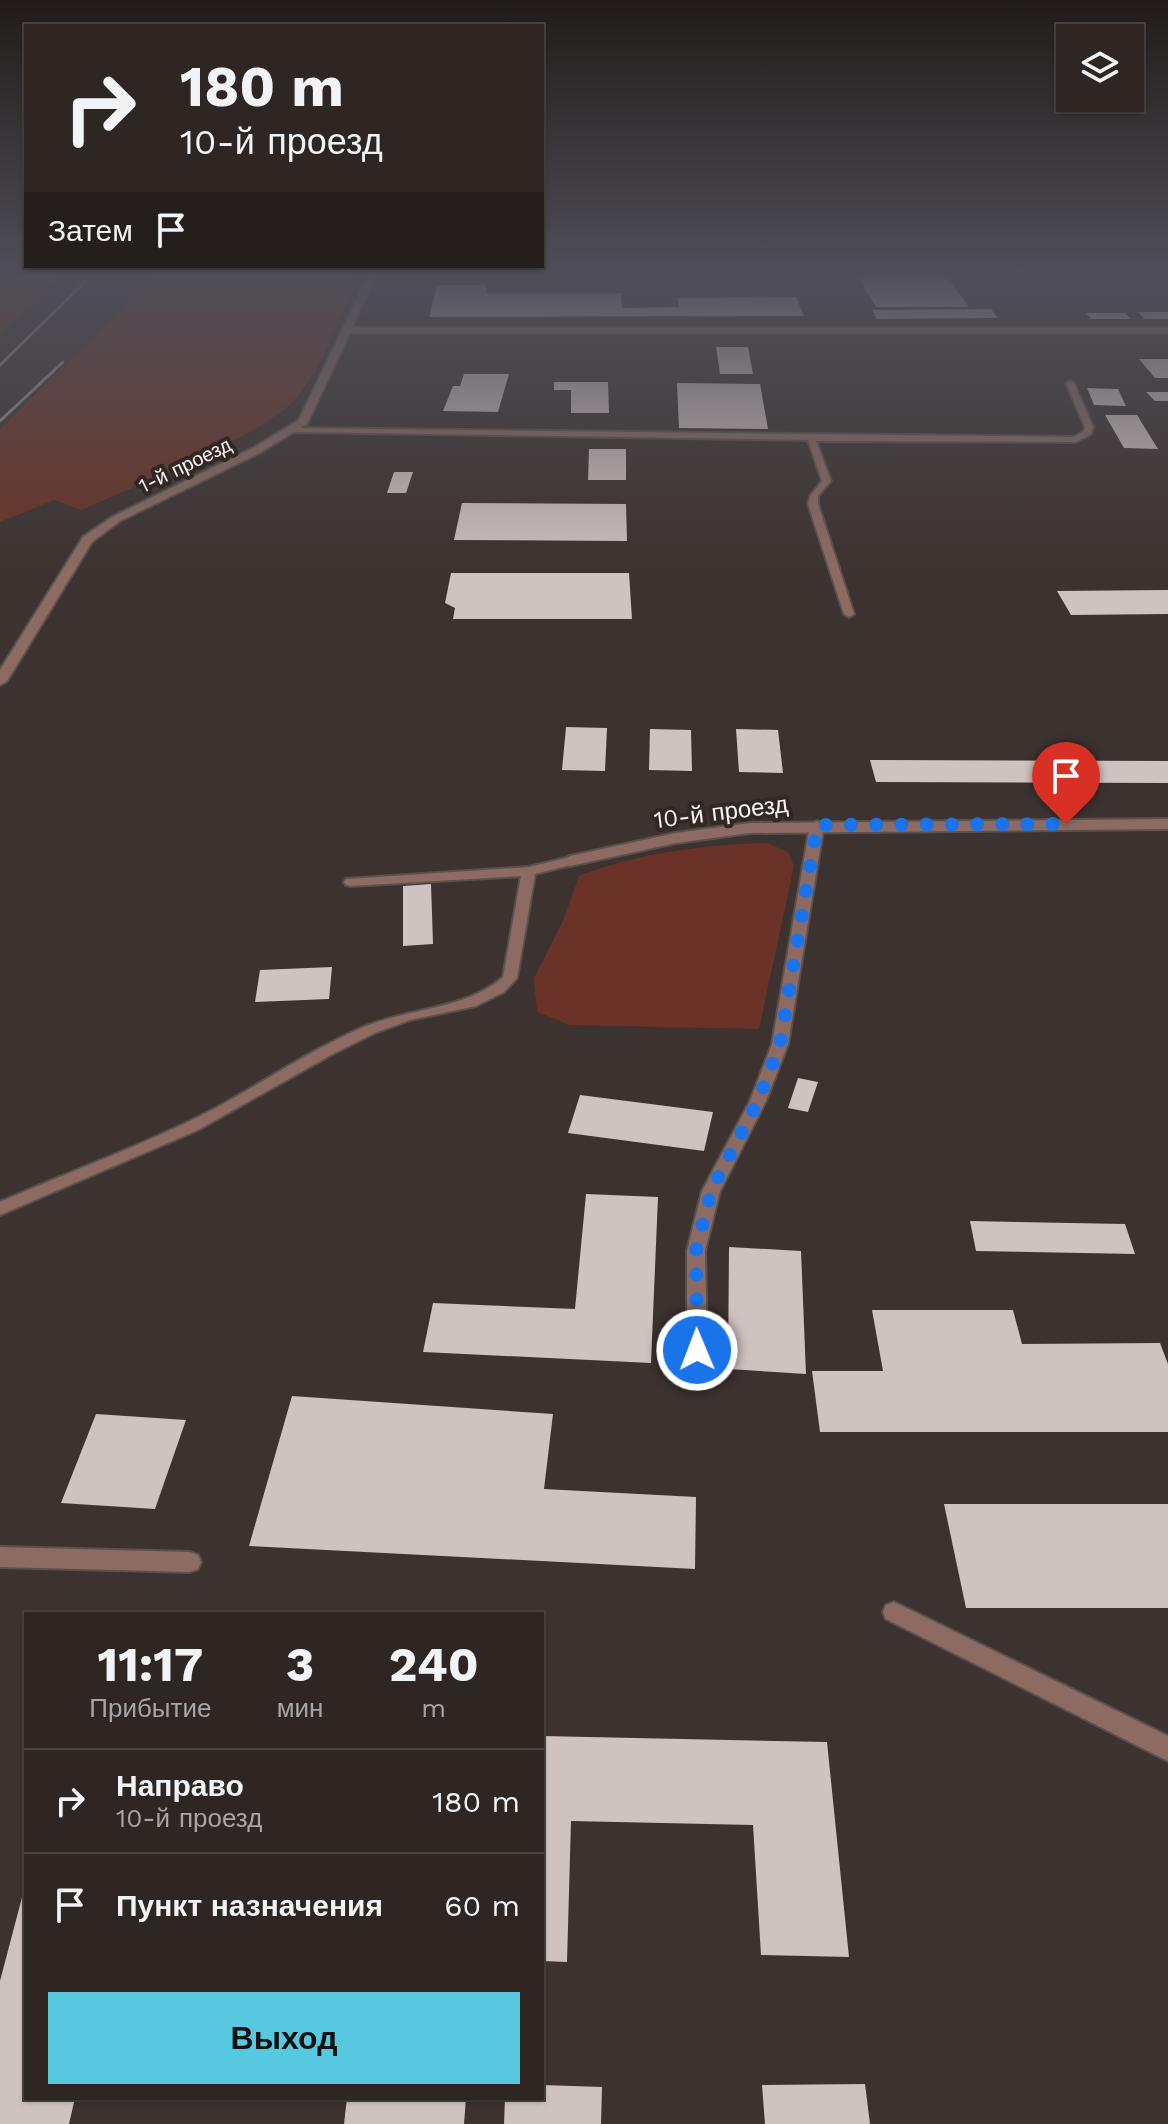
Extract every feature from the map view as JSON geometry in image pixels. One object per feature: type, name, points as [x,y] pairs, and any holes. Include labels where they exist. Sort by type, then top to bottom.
[{"type":"street","name":"1-й проезд","points":[[0,681],[87,540],[116,519],[293,430],[311,412],[327,375]]},
{"type":"street","name":"10-й проезд","points":[[570,861],[676,838],[750,828],[1168,824]]},
{"type":"lane","points":[[293,430],[1076,440],[1089,427],[1070,383]]},
{"type":"lane","points":[[811,438],[827,481],[814,496],[813,504],[849,614]]},
{"type":"lane","points":[[697,1350],[696,1251],[711,1191],[758,1101],[780,1044],[817,825]]},
{"type":"lane","points":[[351,882],[529,871],[570,861]]},
{"type":"lane","points":[[0,1209],[215,1114],[377,1027],[431,1009],[478,1001],[499,991],[510,978],[529,871]]},
{"type":"lane","points":[[0,1557],[190,1562]]},
{"type":"lane","points":[[894,1612],[1168,1749]]},
{"type":"shaded area","points":[[55,375],[313,375],[298,396],[259,427],[197,459],[81,510],[54,500],[0,522],[0,429]]},
{"type":"shaded area","points":[[767,843],[788,852],[794,866],[759,1029],[570,1025],[537,1012],[534,978],[563,921],[579,876],[624,861],[671,852]]},
{"type":"building","points":[[464,375],[509,375],[498,412],[443,411],[453,386],[460,386]]},
{"type":"building","points":[[1153,375],[1168,375],[1168,378]]},
{"type":"building","points":[[554,382],[608,382],[609,413],[571,413],[571,390],[554,390]]},
{"type":"building","points":[[677,383],[760,384],[768,429],[679,428]]},
{"type":"building","points":[[1087,388],[1118,389],[1126,406],[1094,405]]},
{"type":"building","points":[[1146,392],[1168,392],[1168,401],[1155,401]]},
{"type":"building","points":[[1105,415],[1137,415],[1158,449],[1124,448]]},
{"type":"building","points":[[589,449],[626,449],[626,480],[588,480]]},
{"type":"building","points":[[394,472],[413,472],[406,493],[387,493]]},
{"type":"building","points":[[462,503],[626,504],[627,541],[454,540]]},
{"type":"building","points":[[451,573],[629,573],[632,619],[453,619],[455,608],[445,603]]},
{"type":"building","points":[[1168,590],[1168,614],[1071,615],[1057,591]]},
{"type":"building","points":[[566,727],[607,728],[605,771],[562,770]]},
{"type":"building","points":[[650,729],[691,730],[692,771],[649,770]]},
{"type":"building","points":[[736,729],[778,730],[783,773],[739,772]]},
{"type":"building","points":[[870,760],[1168,761],[1168,783],[876,782]]},
{"type":"building","points":[[431,884],[433,944],[403,946],[403,886]]},
{"type":"building","points":[[332,967],[329,999],[255,1002],[260,970]]},
{"type":"building","points":[[798,1078],[818,1082],[808,1112],[788,1108]]},
{"type":"building","points":[[580,1095],[713,1112],[704,1151],[568,1133]]},
{"type":"building","points":[[586,1194],[658,1197],[651,1363],[423,1352],[433,1303],[575,1309]]},
{"type":"building","points":[[970,1221],[1125,1224],[1135,1254],[976,1251]]},
{"type":"building","points":[[729,1247],[801,1251],[806,1374],[728,1369]]},
{"type":"building","points":[[872,1310],[1013,1310],[1022,1344],[1160,1343],[1168,1364],[1168,1432],[820,1432],[812,1371],[883,1371]]},
{"type":"building","points":[[292,1396],[553,1414],[544,1489],[696,1497],[695,1569],[249,1546]]},
{"type":"building","points":[[96,1414],[186,1420],[155,1509],[61,1503]]},
{"type":"building","points":[[944,1504],[1168,1504],[1168,1608],[966,1608]]},
{"type":"building","points":[[544,1736],[827,1742],[849,1957],[761,1955],[753,1825],[571,1821],[567,1962],[544,1961]]},
{"type":"building","points":[[24,1890],[24,2100],[75,2100],[69,2124],[0,2124],[0,1981]]},
{"type":"building","points":[[865,2084],[870,2124],[765,2124],[762,2085]]},
{"type":"building","points":[[544,2085],[602,2087],[601,2124],[504,2124],[505,2100],[544,2100]]},
{"type":"building","points":[[347,2100],[466,2100],[464,2124],[344,2124]]},
{"type":"railway","points":[[0,421],[49,375]]},
{"type":"route","points":[[697,1350],[696,1251],[711,1191],[758,1101],[780,1044],[817,825],[1066,824]]}]
